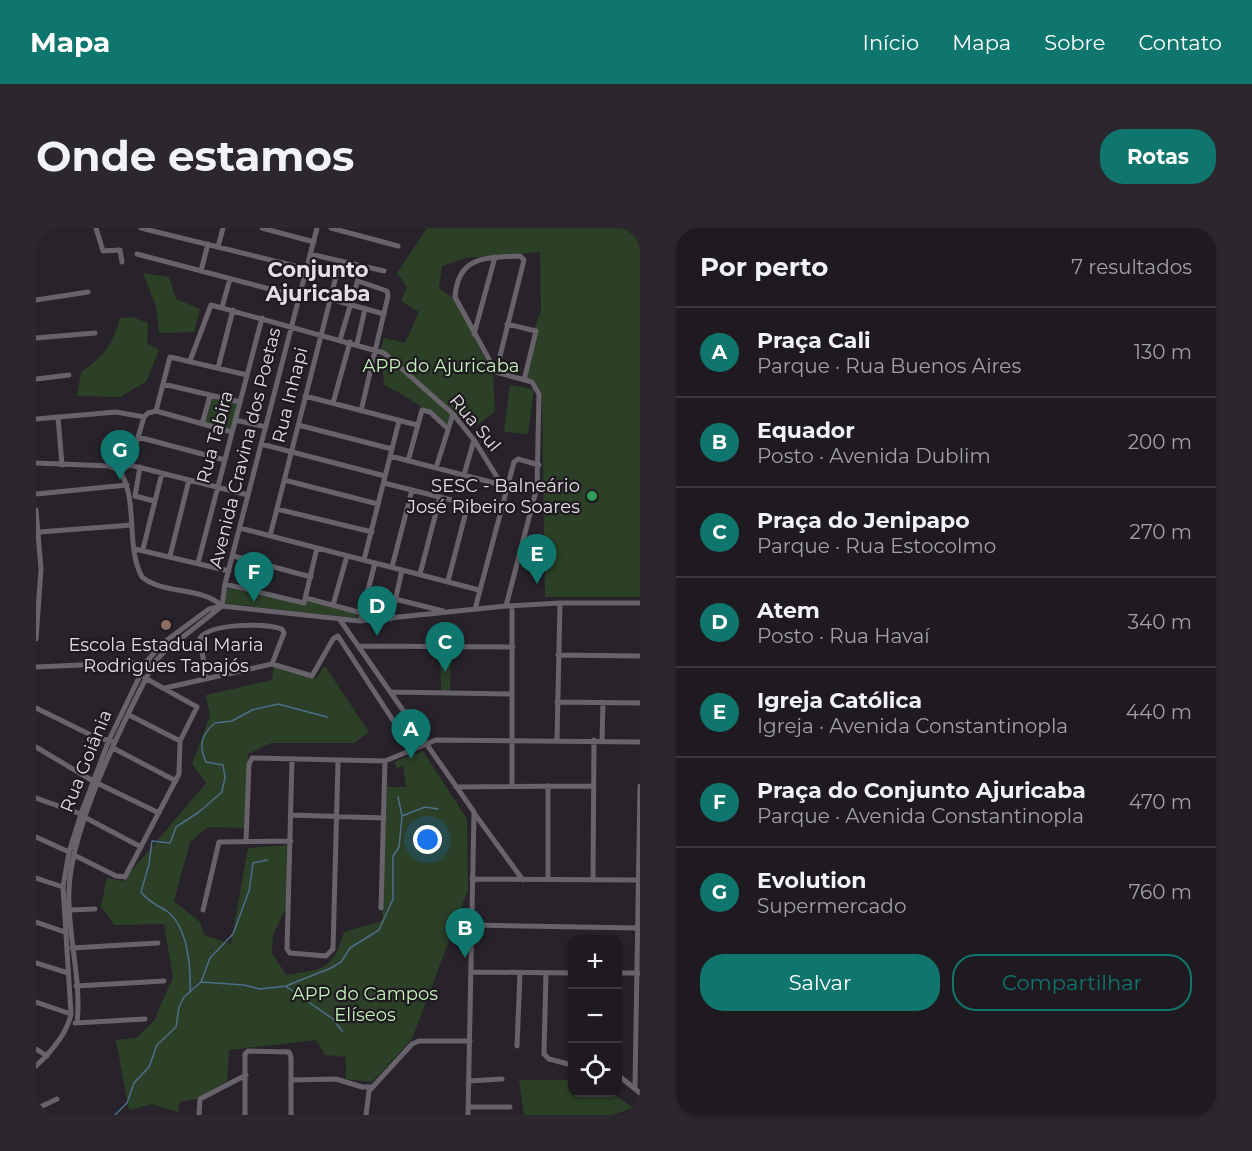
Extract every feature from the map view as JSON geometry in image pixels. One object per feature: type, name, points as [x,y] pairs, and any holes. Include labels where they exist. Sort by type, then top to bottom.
[{"type":"street","points":[[96,228],[103,251],[120,250],[122,262]]},
{"type":"street","points":[[141,228],[307,269]]},
{"type":"street","points":[[218,247],[222,228]]},
{"type":"street","points":[[262,228],[314,242]]},
{"type":"street","name":"Avenida Cravina dos Poetas","points":[[222,606],[232,556],[317,228]]},
{"type":"street","points":[[331,228],[398,246]]},
{"type":"street","points":[[201,271],[208,244]]},
{"type":"street","points":[[137,254],[300,297]]},
{"type":"street","points":[[310,254],[384,271]]},
{"type":"street","points":[[496,372],[524,260],[520,256],[474,261],[464,268],[458,278],[455,300],[496,372],[532,382],[539,394],[537,487],[509,606],[513,647],[512,786]]},
{"type":"street","points":[[474,334],[495,257]]},
{"type":"street","name":"Rua Inhapi","points":[[270,536],[340,261]]},
{"type":"street","points":[[340,340],[362,266]]},
{"type":"street","points":[[222,307],[230,279]]},
{"type":"street","points":[[358,281],[387,291],[388,298],[361,411]]},
{"type":"street","points":[[36,300],[88,292]]},
{"type":"street","points":[[330,299],[384,314]]},
{"type":"street","name":"Rua Sul","points":[[190,361],[212,305],[384,353],[453,414],[474,440],[504,486]]},
{"type":"street","points":[[357,344],[365,309]]},
{"type":"street","points":[[218,368],[233,310]]},
{"type":"street","name":"Rua Tabira","points":[[198,563],[261,318]]},
{"type":"street","points":[[507,324],[534,329],[537,333],[524,380]]},
{"type":"street","points":[[36,338],[95,333]]},
{"type":"street","points":[[333,403],[350,342]]},
{"type":"street","points":[[156,411],[170,358],[246,375]]},
{"type":"street","points":[[36,379],[69,375]]},
{"type":"street","points":[[164,384],[240,402]]},
{"type":"street","points":[[202,424],[210,396]]},
{"type":"street","points":[[305,396],[417,425]]},
{"type":"street","points":[[408,461],[417,425],[424,409],[447,428]]},
{"type":"street","points":[[130,465],[144,417],[148,413],[156,411],[232,432]]},
{"type":"street","points":[[36,419],[116,412],[144,417]]},
{"type":"street","points":[[436,468],[453,414]]},
{"type":"street","points":[[58,417],[62,465]]},
{"type":"street","points":[[235,420],[266,427]]},
{"type":"street","points":[[364,560],[399,421]]},
{"type":"street","points":[[298,425],[392,449]]},
{"type":"street","points":[[138,437],[225,460]]},
{"type":"street","points":[[464,475],[474,440]]},
{"type":"street","points":[[261,444],[386,476]]},
{"type":"street","points":[[390,456],[504,486]]},
{"type":"street","name":"Rua Sul","points":[[475,609],[504,486],[515,460],[539,465]]},
{"type":"street","points":[[36,464],[109,466],[120,471],[127,485],[138,568],[144,579],[208,597],[222,606],[360,621],[509,606],[560,603],[640,603]]},
{"type":"street","points":[[120,471],[130,465],[248,495]]},
{"type":"street","points":[[140,467],[135,496],[154,501]]},
{"type":"street","points":[[143,549],[162,473]]},
{"type":"street","points":[[170,556],[189,480]]},
{"type":"street","points":[[284,480],[378,504]]},
{"type":"street","points":[[384,483],[499,512]]},
{"type":"street","points":[[36,494],[127,485]]},
{"type":"street","points":[[392,567],[412,490]]},
{"type":"street","points":[[420,574],[440,497]]},
{"type":"street","points":[[448,581],[468,504]]},
{"type":"street","points":[[277,509],[372,532]]},
{"type":"street","points":[[36,510],[38,528],[36,639]]},
{"type":"street","points":[[38,528],[132,525]]},
{"type":"street","points":[[240,528],[479,590]]},
{"type":"street","points":[[304,615],[317,548]]},
{"type":"street","points":[[135,549],[143,549],[229,571]]},
{"type":"street","points":[[232,556],[311,577]]},
{"type":"street","points":[[333,605],[347,556]]},
{"type":"street","points":[[360,621],[375,563]]},
{"type":"street","points":[[391,619],[402,570]]},
{"type":"street","points":[[225,584],[295,602],[333,605],[362,613]]},
{"type":"street","points":[[395,599],[446,612]]},
{"type":"street","points":[[557,740],[560,603]]},
{"type":"street","points":[[364,604],[392,610]]},
{"type":"street","points":[[36,1066],[47,1056],[69,1023],[71,1014],[64,932],[65,885],[83,816],[96,782],[154,663],[222,606]]},
{"type":"street","name":"Rua Goiânia","points":[[104,763],[109,740],[147,661],[163,643],[199,616],[211,608],[222,606]]},
{"type":"street","points":[[340,620],[523,880]]},
{"type":"street","points":[[206,677],[199,644],[202,634],[255,624],[280,628],[284,631],[283,636],[272,664]]},
{"type":"street","points":[[165,688],[272,664],[310,676],[317,671],[333,639],[339,636],[411,748]]},
{"type":"street","points":[[358,646],[513,647]]},
{"type":"street","points":[[558,656],[640,656]]},
{"type":"street","points":[[36,667],[147,661],[154,663]]},
{"type":"street","points":[[36,837],[116,876],[123,878],[127,872],[176,781],[180,766],[180,741],[198,709],[192,703],[139,675]]},
{"type":"street","points":[[390,692],[512,694]]},
{"type":"street","points":[[557,702],[640,703]]},
{"type":"street","points":[[602,741],[603,702]]},
{"type":"street","points":[[36,708],[95,737],[109,740],[114,746],[176,781]]},
{"type":"street","points":[[129,714],[180,741]]},
{"type":"street","points":[[246,841],[249,760],[259,758],[338,762],[385,761],[426,742],[557,740],[640,742]]},
{"type":"street","points":[[593,880],[594,741]]},
{"type":"street","points":[[36,747],[96,782],[159,813]]},
{"type":"street","points":[[292,760],[287,945],[290,953],[328,956],[333,949],[338,762]]},
{"type":"street","points":[[381,908],[385,761]]},
{"type":"street","points":[[548,786],[548,879]]},
{"type":"street","points":[[456,787],[594,786]]},
{"type":"street","points":[[638,1090],[637,928],[640,786]]},
{"type":"street","points":[[36,798],[83,816],[141,847]]},
{"type":"street","points":[[468,1115],[474,812]]},
{"type":"street","points":[[292,815],[384,818]]},
{"type":"street","points":[[203,910],[216,846],[221,841],[291,841]]},
{"type":"street","points":[[36,878],[65,885]]},
{"type":"street","points":[[472,879],[639,880]]},
{"type":"street","points":[[65,885],[76,986],[77,1023]]},
{"type":"street","points":[[69,910],[96,909]]},
{"type":"street","points":[[36,922],[64,932]]},
{"type":"street","points":[[472,925],[637,928]]},
{"type":"street","points":[[72,948],[158,943]]},
{"type":"street","points":[[36,963],[68,973]]},
{"type":"street","points":[[471,972],[568,973]]},
{"type":"street","points":[[518,1046],[520,973]]},
{"type":"street","points":[[546,973],[544,1054],[549,1059],[568,1064]]},
{"type":"street","points":[[622,973],[639,973]]},
{"type":"street","points":[[76,986],[164,981]]},
{"type":"street","points":[[36,1002],[71,1014]]},
{"type":"street","points":[[69,1023],[145,1019]]},
{"type":"street","points":[[366,1115],[367,1095],[372,1087],[415,1042],[470,1041]]},
{"type":"street","points":[[36,1049],[47,1056]]},
{"type":"street","points":[[245,1115],[245,1060],[248,1052],[283,1050],[290,1052],[291,1060],[291,1115]]},
{"type":"street","points":[[199,1112],[200,1099],[246,1075]]},
{"type":"street","points":[[622,1078],[638,1090]]},
{"type":"street","points":[[292,1080],[336,1079],[362,1088],[372,1087]]},
{"type":"street","points":[[469,1081],[502,1079]]},
{"type":"street","points":[[36,1109],[57,1099]]},
{"type":"street","points":[[468,1107],[510,1107]]},
{"type":"green space","name":"SESC - Balneário José Ribeiro Soares","points":[[427,228],[640,228],[640,597],[545,597],[542,394],[534,380],[525,378],[534,329],[541,311],[540,252],[465,258],[442,266],[439,288],[456,300],[493,375],[495,411],[478,425],[453,414],[447,428],[417,404],[384,385],[381,348],[384,338],[405,343],[419,312],[401,301],[407,287],[397,273]]},
{"type":"green space","points":[[143,273],[169,277],[176,299],[200,309],[194,332],[159,333],[156,306]]},
{"type":"green space","points":[[132,317],[148,323],[147,343],[159,350],[146,382],[120,397],[77,396],[81,372],[106,350],[120,318]]},
{"type":"green space","points":[[510,385],[534,389],[528,434],[504,432]]},
{"type":"green space","points":[[210,396],[240,402],[232,432],[202,424]]},
{"type":"green space","points":[[225,587],[303,605],[305,600],[358,614],[357,618],[221,603]]},
{"type":"green space","points":[[440,652],[451,652],[450,691],[441,691]]},
{"type":"green space","name":"APP do Campos Elíseos","points":[[325,666],[369,732],[354,743],[271,743],[248,754],[245,828],[208,827],[190,842],[174,901],[200,922],[204,935],[231,944],[248,848],[287,845],[286,908],[273,935],[272,953],[286,975],[325,966],[335,954],[344,932],[382,921],[387,787],[406,787],[403,766],[397,768],[394,762],[423,751],[467,819],[468,890],[412,1039],[372,1082],[346,1079],[346,1057],[325,1055],[316,1040],[229,1050],[227,1081],[196,1099],[179,1102],[178,1112],[152,1104],[129,1110],[116,1040],[136,1038],[154,1021],[173,977],[164,924],[114,925],[101,906],[107,878],[123,881],[206,783],[192,764],[210,716],[206,695],[272,680],[274,667],[315,679]]},
{"type":"green space","points":[[519,1080],[568,1080],[568,1097],[618,1097],[633,1108],[612,1115],[524,1115]]},
{"type":"waterway","points":[[190,992],[189,960],[180,928],[168,912],[150,901],[141,892],[149,864],[152,841],[170,843],[176,827],[199,812],[222,792],[225,777],[223,765],[206,762],[202,750],[204,736],[215,723],[232,721],[252,710],[278,704],[327,717]]},
{"type":"waterway","points":[[201,982],[244,985],[260,989],[286,986],[341,962],[350,948],[379,930],[393,899],[393,856],[399,847],[402,816],[398,797]]},
{"type":"waterway","points":[[402,816],[425,807],[438,809]]},
{"type":"waterway","points":[[115,1115],[127,1103],[134,1083],[149,1067],[157,1045],[176,1027],[179,1007],[184,997],[201,982],[210,958],[233,934],[249,891],[253,863],[267,860]]},
{"type":"waterway","points":[[287,987],[333,1019],[342,1031]]},
{"type":"place","name":"Evolution","points":[[120,480]]},
{"type":"place","name":"SESC - Balneário José Ribeiro Soares","points":[[592,496]]},
{"type":"place","name":"Igreja Católica","points":[[537,584]]},
{"type":"place","name":"Praça do Conjunto Ajuricaba","points":[[254,602]]},
{"type":"place","name":"Escola Estadual Maria Rodrigues Tapajós","points":[[166,625]]},
{"type":"place","name":"Atem","points":[[377,636]]},
{"type":"place","name":"Praça do Jenipapo","points":[[445,672]]},
{"type":"place","name":"Praça Cali","points":[[411,759]]},
{"type":"place","name":"Equador","points":[[465,958]]},
{"type":"district","name":"Conjunto Ajuricaba","points":[[318,281]]},
{"type":"park label","name":"APP do Ajuricaba","points":[[441,366]]}]
